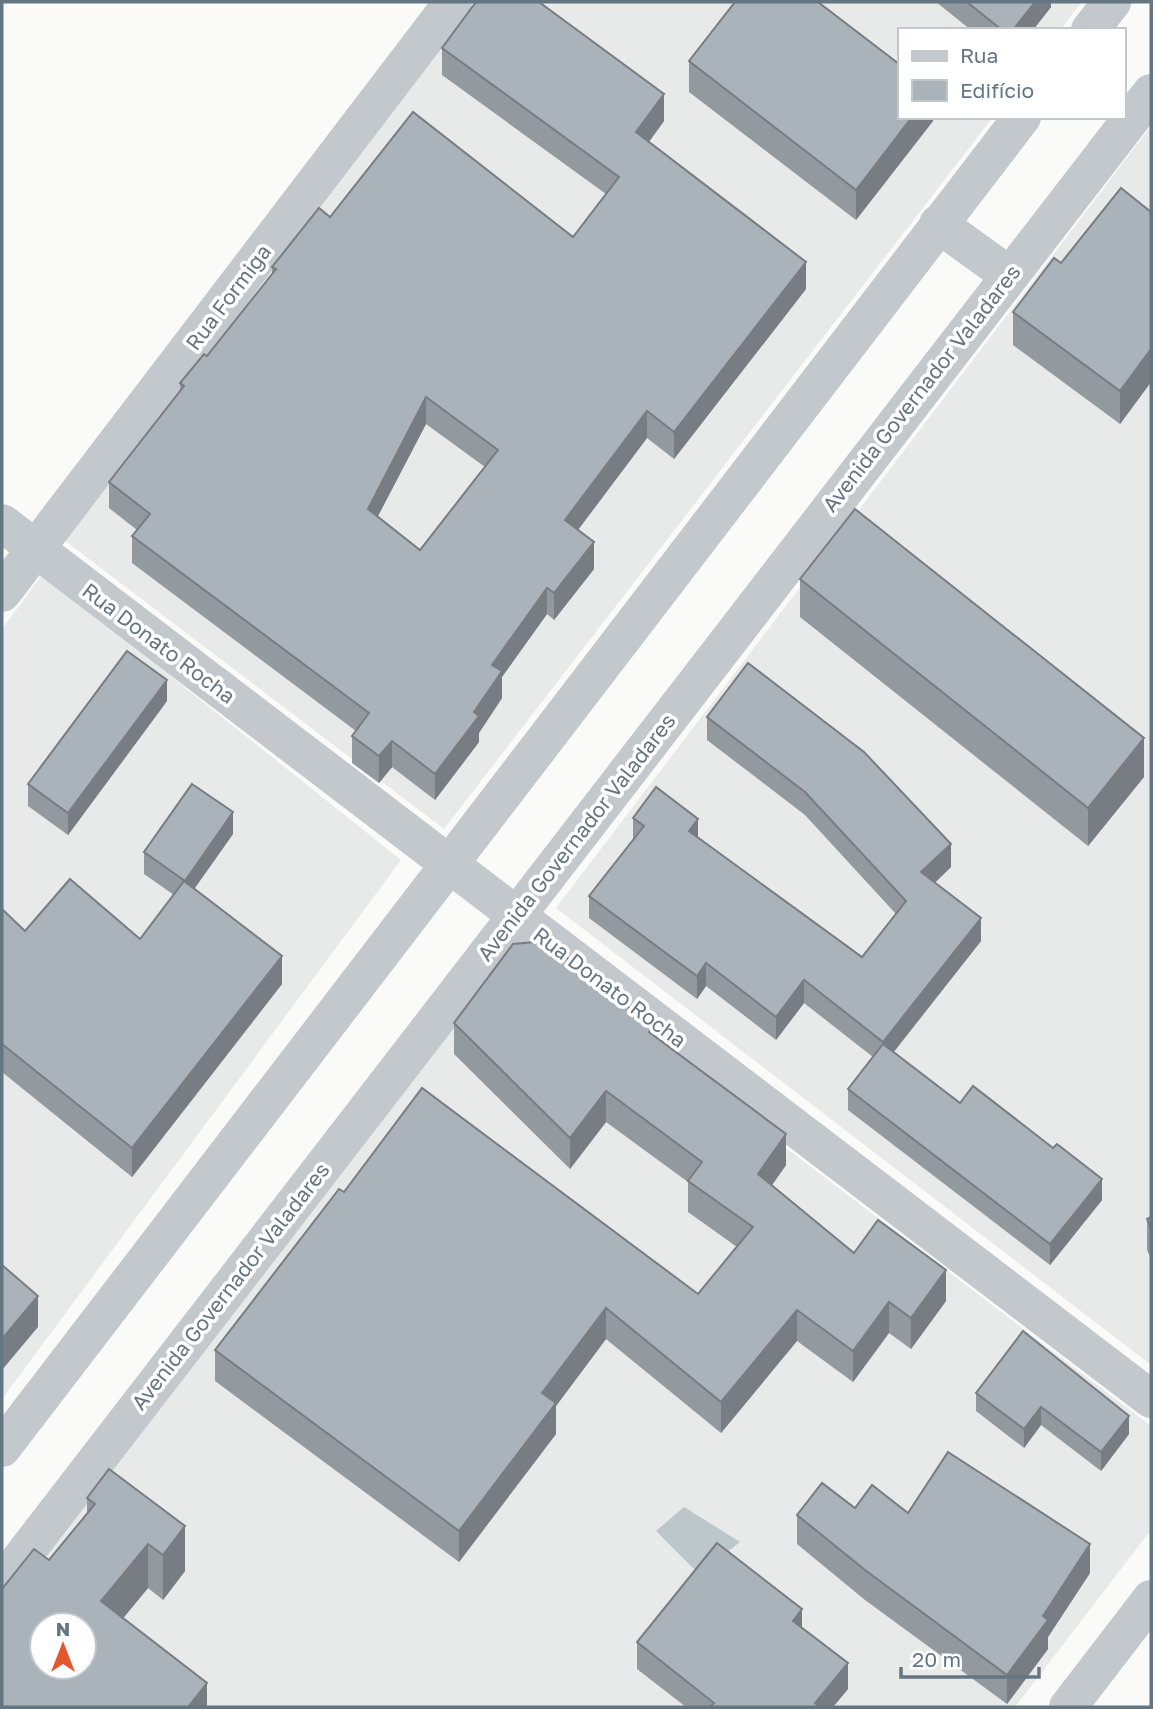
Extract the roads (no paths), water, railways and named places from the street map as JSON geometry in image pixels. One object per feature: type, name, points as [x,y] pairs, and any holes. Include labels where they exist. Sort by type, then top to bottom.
[{"type":"street","name":"Rua Formiga","points":[[2,593],[453,2]]},
{"type":"street","points":[[1092,28],[1112,2]]},
{"type":"street","name":"Avenida Governador Valadares","points":[[2,1583],[1151,93]]},
{"type":"street","points":[[2,1448],[1020,119]]},
{"type":"street","points":[[938,224],[1009,275]]},
{"type":"street","name":"Rua Donato Rocha","points":[[2,523],[1151,1399]]},
{"type":"street","points":[[1068,1707],[1151,1599]]}]
